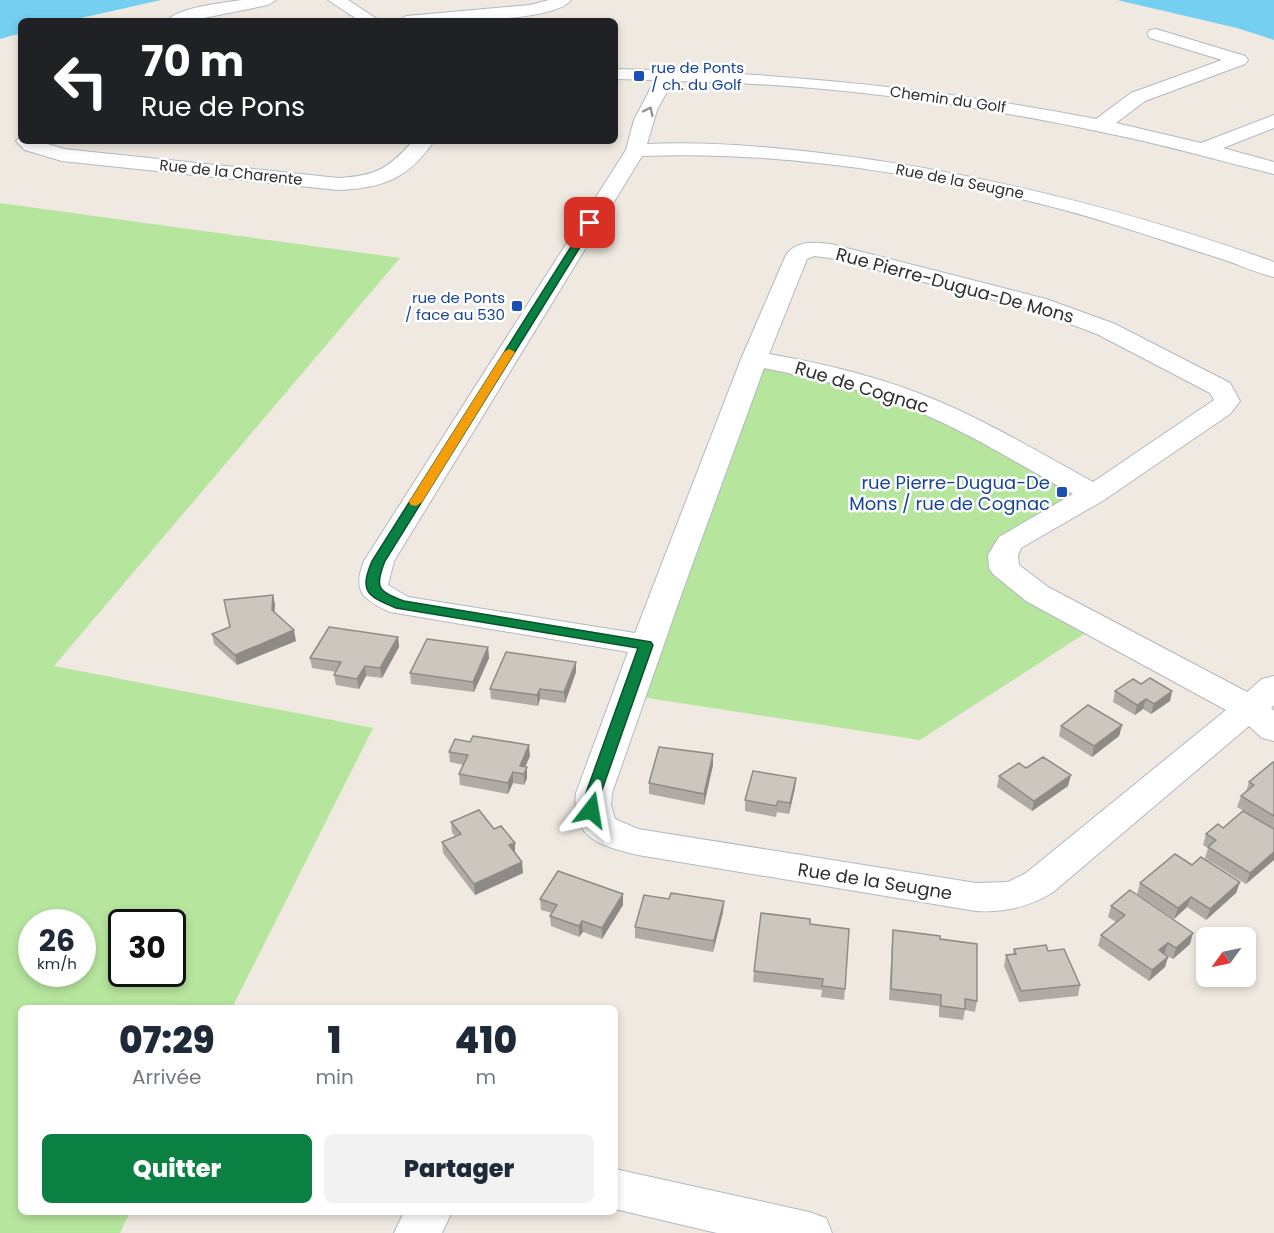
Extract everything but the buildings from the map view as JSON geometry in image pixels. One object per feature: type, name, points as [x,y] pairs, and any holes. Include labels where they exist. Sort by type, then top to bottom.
[{"type":"street","points":[[182,18],[268,0]]},
{"type":"street","points":[[336,0],[367,18]]},
{"type":"street","points":[[440,18],[530,10],[547,7],[563,0]]},
{"type":"street","points":[[1101,125],[1138,97],[1239,60],[1156,34]]},
{"type":"street","name":"Chemin du Golf","points":[[618,74],[819,83],[900,92],[1101,125],[1206,148],[1274,168]]},
{"type":"street","points":[[646,645],[401,605],[381,597],[372,587],[371,579],[378,561],[636,150],[622,137],[622,123],[658,74]]},
{"type":"street","points":[[1206,148],[1274,121]]},
{"type":"street","name":"Rue de la Charente","points":[[26,144],[62,155],[338,183],[364,183],[386,178],[401,167],[421,144]]},
{"type":"street","name":"Rue de la Seugne","points":[[636,150],[728,150],[778,154],[940,176],[1014,191],[1134,222],[1274,270]]},
{"type":"street","name":"Rue Pierre-Dugua-De Mons","points":[[646,645],[754,359],[797,255],[805,250],[814,249],[831,251],[1038,304],[1106,329],[1221,388],[1227,401],[1221,408],[1094,494],[1009,543],[1003,555],[1004,568],[1037,594],[1268,709]]},
{"type":"street","name":"Rue de Cognac","points":[[754,359],[792,365],[877,388],[928,406],[1094,494]]},
{"type":"street","name":"Rue de la Seugne","points":[[646,645],[594,793],[591,810],[597,825],[612,836],[638,842],[976,897],[1002,899],[1020,894],[1039,884],[1268,709]]},
{"type":"street","points":[[618,1190],[809,1233]]},
{"type":"street","points":[[417,1233],[427,1215]]},
{"type":"green space","points":[[0,203],[400,258],[54,666],[373,728],[234,1005],[18,1005],[18,1215],[129,1215],[120,1233],[0,1233]]},
{"type":"green space","points":[[754,359],[877,388],[1094,494],[1003,555],[1098,625],[920,740],[629,695]]},
{"type":"water","points":[[0,0],[161,0],[81,18],[18,18],[18,34],[0,39]]},
{"type":"water","points":[[1117,0],[1274,0],[1274,40],[1237,28]]},
{"type":"slow traffic","points":[[416,502],[509,352]]},
{"type":"place","name":"rue de Ponts / ch. du Golf","points":[[639,76]]},
{"type":"place","name":"rue de Ponts / face au 530","points":[[517,306]]},
{"type":"place","name":"rue Pierre-Dugua-De Mons / rue de Cognac","points":[[1062,492]]},
{"type":"route","points":[[590,223],[378,561],[371,579],[372,587],[381,597],[401,605],[646,645],[594,793],[591,810]]}]
